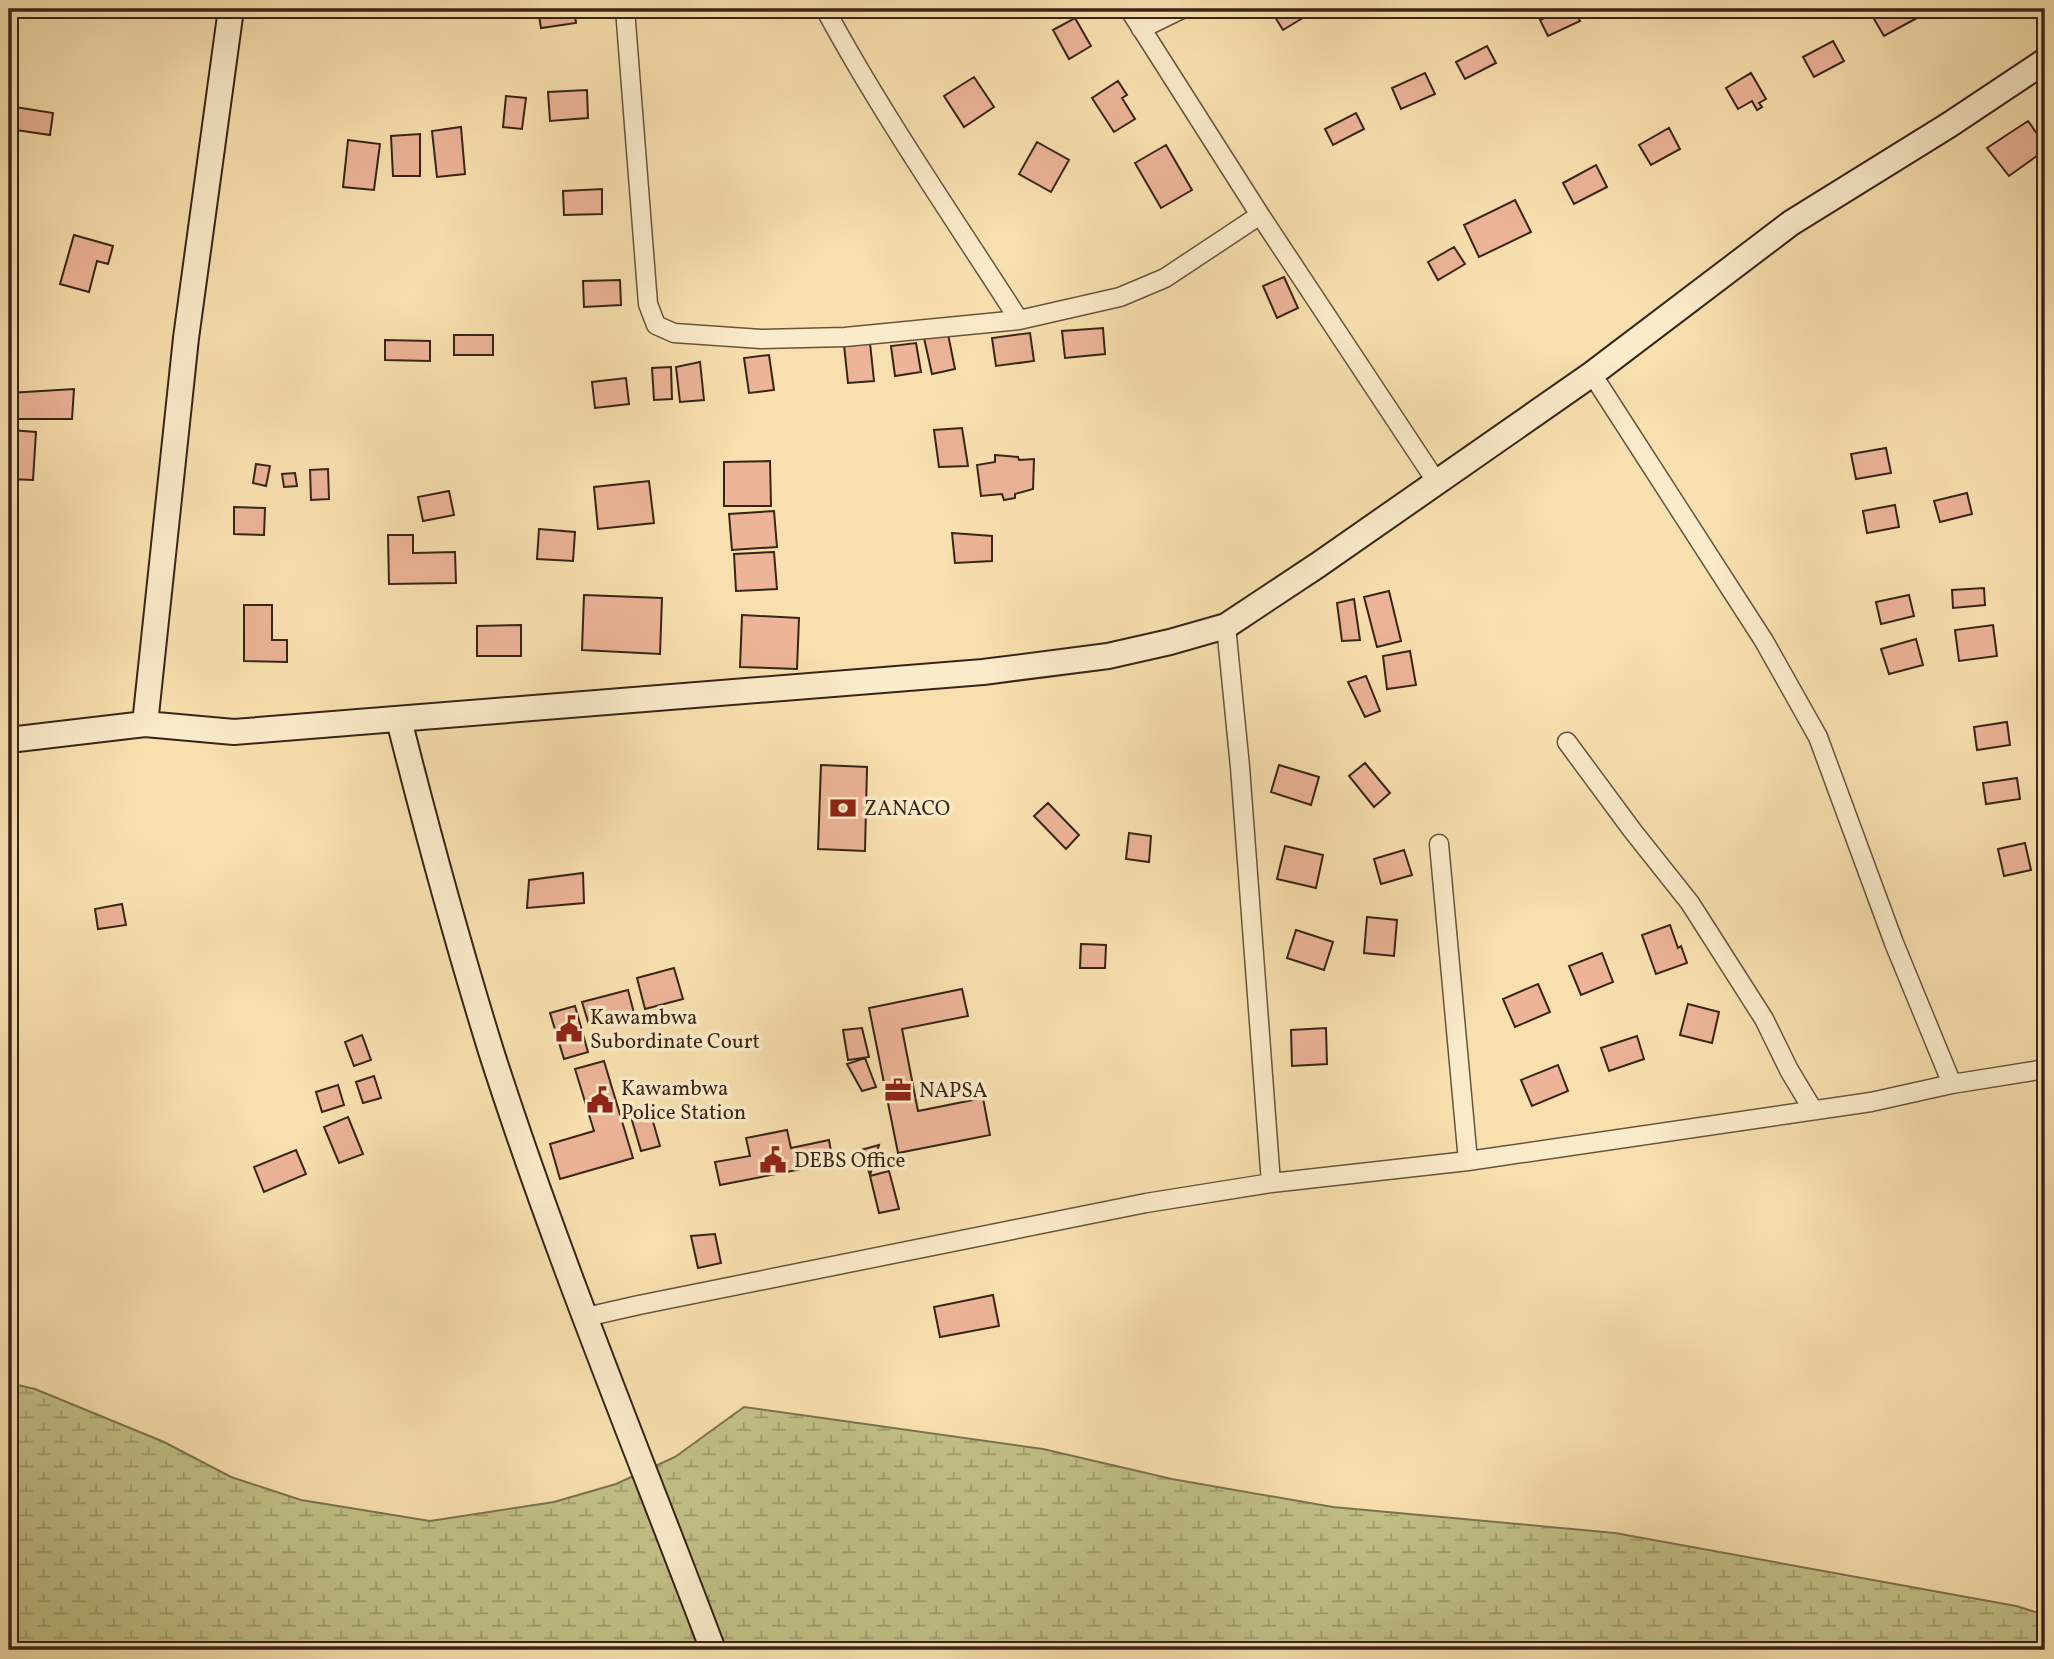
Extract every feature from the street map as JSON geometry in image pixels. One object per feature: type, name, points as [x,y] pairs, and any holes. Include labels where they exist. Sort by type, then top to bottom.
[{"type":"main road","points":[[145,724],[186,338],[231,9]]},
{"type":"main road","points":[[9,740],[145,724],[234,732],[982,671],[1108,656],[1226,626],[1592,374],[1791,223],[1949,125],[2045,61]]},
{"type":"main road","points":[[399,720],[440,879],[492,1052],[551,1224],[713,1650]]},
{"type":"street","points":[[625,9],[649,304],[656,325],[674,333],[761,339],[845,337],[1019,320],[1120,297],[1165,278],[1260,215]]},
{"type":"street","points":[[825,9],[891,122],[1019,320]]},
{"type":"street","points":[[1129,9],[1260,215],[1436,481]]},
{"type":"street","points":[[1141,29],[1182,9]]},
{"type":"street","points":[[1592,374],[1764,641],[1818,737],[1894,943],[1952,1084]]},
{"type":"street","points":[[1226,626],[1240,767],[1271,1183]]},
{"type":"street","points":[[1567,742],[1690,903],[1764,1019],[1789,1070],[1813,1110]]},
{"type":"street","points":[[1439,844],[1468,1161]]},
{"type":"street","points":[[586,1317],[1146,1203],[1271,1183],[1468,1161],[1871,1102],[1952,1084],[2045,1069]]},
{"type":"green space","points":[[9,1383],[35,1389],[164,1442],[231,1477],[301,1500],[430,1521],[554,1502],[616,1484],[675,1457],[744,1407],[1043,1449],[1172,1479],[1333,1507],[1615,1533],[2016,1606],[2045,1615],[2045,1650],[9,1650]]},
{"type":"building","points":[[538,9],[574,9],[576,23],[541,28]]},
{"type":"building","points":[[1270,9],[1301,9],[1306,16],[1283,30]]},
{"type":"building","points":[[1564,9],[1574,9],[1580,21],[1548,36],[1540,20]]},
{"type":"building","points":[[1893,9],[1912,9],[1917,18],[1884,36],[1874,19]]},
{"type":"building","points":[[1075,18],[1091,46],[1069,59],[1053,30]]},
{"type":"building","points":[[1833,41],[1844,61],[1814,77],[1803,57]]},
{"type":"building","points":[[1487,46],[1496,63],[1465,79],[1456,62]]},
{"type":"building","points":[[1425,73],[1435,94],[1401,109],[1392,88]]},
{"type":"building","points":[[1751,73],[1766,99],[1759,103],[1762,107],[1757,110],[1752,101],[1738,109],[1726,88]]},
{"type":"building","points":[[974,77],[994,107],[964,127],[944,96]]},
{"type":"building","points":[[1118,81],[1127,95],[1122,98],[1135,119],[1114,132],[1092,98]]},
{"type":"building","points":[[587,90],[588,118],[550,121],[548,92]]},
{"type":"building","points":[[506,96],[526,98],[522,129],[503,127]]},
{"type":"building","points":[[9,106],[53,113],[50,135],[9,129]]},
{"type":"building","points":[[1356,113],[1364,129],[1333,145],[1325,129]]},
{"type":"building","points":[[2028,121],[2045,145],[2045,150],[2009,176],[1987,148]]},
{"type":"building","points":[[461,127],[465,174],[437,177],[432,131]]},
{"type":"building","points":[[1669,128],[1680,149],[1651,165],[1639,145]]},
{"type":"building","points":[[420,134],[420,176],[393,176],[391,136]]},
{"type":"building","points":[[348,140],[380,144],[374,190],[343,187]]},
{"type":"building","points":[[1037,142],[1069,160],[1051,192],[1019,174]]},
{"type":"building","points":[[1166,145],[1192,190],[1161,208],[1135,163]]},
{"type":"building","points":[[1596,165],[1607,187],[1574,204],[1563,183]]},
{"type":"building","points":[[602,189],[602,214],[564,215],[563,191]]},
{"type":"building","points":[[1515,200],[1531,232],[1479,257],[1464,225]]},
{"type":"building","points":[[74,235],[113,246],[108,264],[97,261],[89,292],[60,284]]},
{"type":"building","points":[[1454,247],[1465,264],[1438,280],[1428,262]]},
{"type":"building","points":[[1284,277],[1298,308],[1277,318],[1263,286]]},
{"type":"building","points":[[620,280],[621,305],[584,307],[583,281]]},
{"type":"building","points":[[1103,328],[1105,354],[1065,358],[1062,331]]},
{"type":"building","points":[[1030,333],[1034,361],[996,366],[992,338]]},
{"type":"building","points":[[948,334],[955,369],[932,374],[924,338]]},
{"type":"building","points":[[454,335],[493,335],[493,355],[454,355]]},
{"type":"building","points":[[385,340],[430,341],[430,361],[385,360]]},
{"type":"building","points":[[870,343],[874,381],[848,383],[844,345]]},
{"type":"building","points":[[916,343],[921,372],[895,376],[891,346]]},
{"type":"building","points":[[769,355],[774,390],[749,393],[744,358]]},
{"type":"building","points":[[700,362],[704,400],[680,402],[676,367]]},
{"type":"building","points":[[671,367],[672,399],[654,400],[652,368]]},
{"type":"building","points":[[626,378],[629,404],[595,408],[592,382]]},
{"type":"building","points":[[74,389],[72,419],[9,419],[9,393]]},
{"type":"building","points":[[962,428],[968,466],[939,467],[934,430]]},
{"type":"building","points":[[10,430],[36,432],[33,480],[9,479]]},
{"type":"building","points":[[1886,448],[1891,473],[1856,479],[1851,454]]},
{"type":"building","points":[[995,455],[1018,457],[1019,460],[1034,459],[1033,489],[1004,500],[1002,494],[981,496],[977,465],[995,462]]},
{"type":"building","points":[[770,461],[771,506],[724,506],[724,462]]},
{"type":"building","points":[[256,464],[270,466],[266,486],[253,483]]},
{"type":"building","points":[[328,469],[329,499],[311,500],[310,470]]},
{"type":"building","points":[[295,473],[297,486],[284,487],[282,474]]},
{"type":"building","points":[[649,481],[654,523],[598,529],[594,487]]},
{"type":"building","points":[[449,491],[454,515],[423,521],[418,497]]},
{"type":"building","points":[[1967,493],[1972,514],[1940,522],[1934,501]]},
{"type":"building","points":[[1895,505],[1899,527],[1867,533],[1863,511]]},
{"type":"building","points":[[234,507],[265,508],[264,535],[234,534]]},
{"type":"building","points":[[774,511],[777,547],[732,550],[729,514]]},
{"type":"building","points":[[539,529],[575,532],[573,561],[537,559]]},
{"type":"building","points":[[952,533],[992,536],[992,561],[955,563]]},
{"type":"building","points":[[388,535],[413,535],[413,553],[455,552],[456,583],[389,584]]},
{"type":"building","points":[[774,552],[777,589],[736,591],[734,554]]},
{"type":"building","points":[[1984,588],[1985,605],[1953,608],[1952,590]]},
{"type":"building","points":[[1389,591],[1401,641],[1377,647],[1364,597]]},
{"type":"building","points":[[584,595],[662,598],[660,654],[582,650]]},
{"type":"building","points":[[1909,595],[1914,616],[1881,624],[1876,602]]},
{"type":"building","points":[[1354,599],[1360,640],[1342,641],[1337,603]]},
{"type":"building","points":[[244,605],[272,605],[272,640],[287,640],[287,662],[244,661]]},
{"type":"building","points":[[742,615],[799,618],[797,669],[740,667]]},
{"type":"building","points":[[521,625],[521,656],[477,656],[477,626]]},
{"type":"building","points":[[1993,625],[1997,656],[1959,661],[1955,630]]},
{"type":"building","points":[[1916,639],[1923,665],[1889,674],[1881,649]]},
{"type":"building","points":[[1410,651],[1416,685],[1387,689],[1383,656]]},
{"type":"building","points":[[1366,676],[1380,711],[1365,717],[1348,682]]},
{"type":"building","points":[[2007,722],[2010,745],[1977,750],[1974,727]]},
{"type":"building","points":[[1365,763],[1390,793],[1374,807],[1349,776]]},
{"type":"building","name":"ZANACO","points":[[821,765],[867,767],[865,851],[818,849]]},
{"type":"building","points":[[1279,765],[1319,777],[1311,805],[1271,792]]},
{"type":"building","points":[[2017,778],[2020,799],[1986,804],[1983,783]]},
{"type":"building","points":[[1048,803],[1079,835],[1066,849],[1034,816]]},
{"type":"building","points":[[1129,833],[1151,836],[1149,862],[1126,859]]},
{"type":"building","points":[[2025,843],[2031,870],[2004,876],[1998,849]]},
{"type":"building","points":[[1285,846],[1323,855],[1316,888],[1277,879]]},
{"type":"building","points":[[1404,850],[1412,875],[1381,884],[1374,859]]},
{"type":"building","points":[[583,873],[584,903],[527,908],[529,880]]},
{"type":"building","points":[[122,904],[126,925],[98,929],[95,909]]},
{"type":"building","points":[[1367,917],[1397,920],[1394,956],[1364,953]]},
{"type":"building","points":[[1670,925],[1687,963],[1656,974],[1642,935]]},
{"type":"building","points":[[1296,930],[1333,942],[1324,970],[1287,958]]},
{"type":"building","points":[[1081,944],[1106,945],[1105,968],[1080,968]]},
{"type":"building","points":[[1602,953],[1613,982],[1581,995],[1569,966]]},
{"type":"building","points":[[674,968],[683,999],[645,1009],[637,978]]},
{"type":"building","points":[[1538,984],[1550,1012],[1515,1027],[1503,999]]},
{"type":"building","points":[[962,989],[968,1016],[902,1029],[918,1111],[983,1098],[990,1135],[898,1153],[869,1008]]},
{"type":"building","points":[[628,990],[634,1013],[589,1025],[582,1002]]},
{"type":"building","points":[[1688,1004],[1719,1012],[1712,1043],[1680,1035]]},
{"type":"building","points":[[575,1006],[588,1052],[564,1059],[550,1013]]},
{"type":"building","points":[[862,1028],[869,1057],[848,1060],[843,1030]]},
{"type":"building","points":[[1326,1028],[1327,1064],[1292,1066],[1291,1030]]},
{"type":"building","points":[[362,1035],[371,1060],[354,1066],[345,1042]]},
{"type":"building","points":[[1637,1036],[1644,1059],[1609,1071],[1601,1048]]},
{"type":"building","points":[[865,1058],[876,1087],[862,1091],[847,1064]]},
{"type":"building","name":"Kawambwa Police Station","points":[[604,1061],[633,1158],[560,1179],[550,1144],[594,1131],[575,1069]]},
{"type":"building","points":[[1558,1065],[1568,1091],[1532,1106],[1521,1080]]},
{"type":"building","points":[[374,1076],[381,1098],[363,1103],[356,1082]]},
{"type":"building","points":[[338,1085],[344,1105],[322,1112],[316,1092]]},
{"type":"building","points":[[650,1111],[660,1146],[641,1151],[631,1117]]},
{"type":"building","points":[[348,1117],[363,1154],[339,1163],[324,1127]]},
{"type":"building","points":[[787,1130],[791,1148],[829,1140],[833,1163],[720,1185],[715,1162],[750,1156],[746,1138]]},
{"type":"building","points":[[879,1145],[870,1175],[861,1150]]},
{"type":"building","points":[[296,1150],[306,1174],[264,1192],[254,1167]]},
{"type":"building","points":[[889,1171],[899,1209],[879,1213],[870,1176]]},
{"type":"building","points":[[715,1234],[721,1263],[698,1268],[691,1236]]},
{"type":"building","points":[[993,1295],[999,1326],[940,1337],[934,1307]]},
{"type":"place","name":"ZANACO","points":[[843,808]]},
{"type":"place","name":"Kawambwa Subordinate Court","points":[[569,1029]]},
{"type":"place","name":"NAPSA","points":[[898,1090]]},
{"type":"place","name":"Kawambwa Police Station","points":[[600,1100]]},
{"type":"place","name":"DEBS Office","points":[[773,1160]]}]
